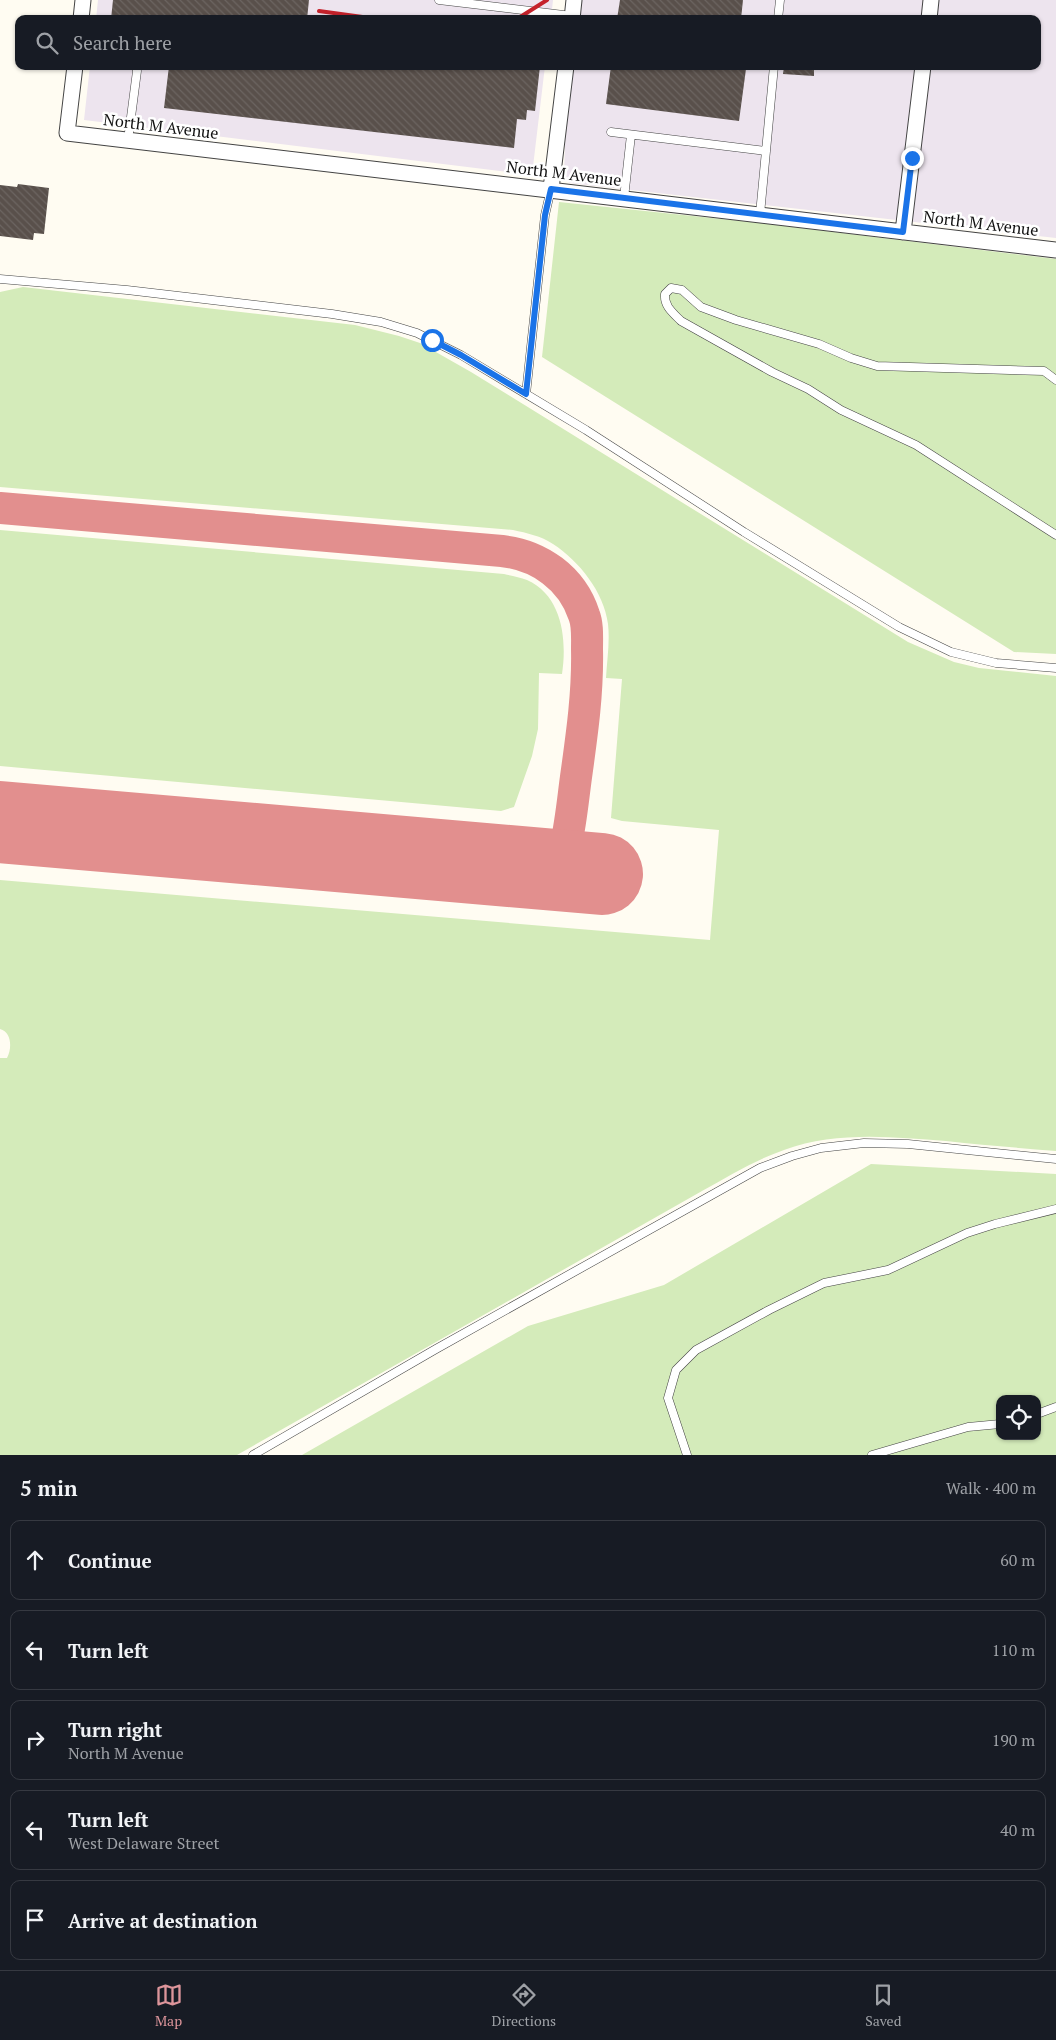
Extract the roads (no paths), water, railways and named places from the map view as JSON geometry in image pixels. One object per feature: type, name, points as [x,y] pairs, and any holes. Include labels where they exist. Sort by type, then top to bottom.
[{"type":"street","points":[[81,15],[83,0]]},
{"type":"street","points":[[572,15],[574,0]]},
{"type":"street","points":[[929,15],[931,0]]},
{"type":"street","name":"North M Avenue","points":[[75,70],[67,133],[1056,250]]},
{"type":"street","points":[[551,189],[566,70]]},
{"type":"street","points":[[903,232],[923,70]]},
{"type":"lane","points":[[439,0],[556,15]]},
{"type":"lane","points":[[778,15],[780,0]]},
{"type":"lane","points":[[128,140],[137,70]]},
{"type":"lane","points":[[760,214],[774,70]]},
{"type":"lane","points":[[611,132],[766,152]]},
{"type":"lane","points":[[624,198],[631,135]]},
{"type":"lane","points":[[526,394],[545,215],[551,189]]},
{"type":"lane","points":[[0,278],[137,291],[332,314],[381,322],[418,333],[461,355],[526,394],[899,627],[951,652],[996,662],[1056,668]]},
{"type":"lane","points":[[1056,380],[1044,371],[878,366],[851,358],[819,344],[736,320],[701,307],[682,290],[671,288],[665,294],[664,301],[681,321],[772,372],[808,389],[841,410],[916,445],[1056,536]]},
{"type":"lane","points":[[253,1455],[436,1349],[746,1176],[776,1162],[820,1148],[864,1143],[908,1144],[1056,1159]]},
{"type":"lane","points":[[687,1455],[668,1398],[676,1370],[696,1350],[769,1310],[824,1283],[888,1270],[967,1233],[1056,1209]]},
{"type":"lane","points":[[1041,1413],[1056,1407]]},
{"type":"lane","points":[[872,1455],[968,1427],[996,1424]]},
{"type":"railway","points":[[523,15],[547,0]]},
{"type":"railway","points":[[319,11],[348,15]]}]
